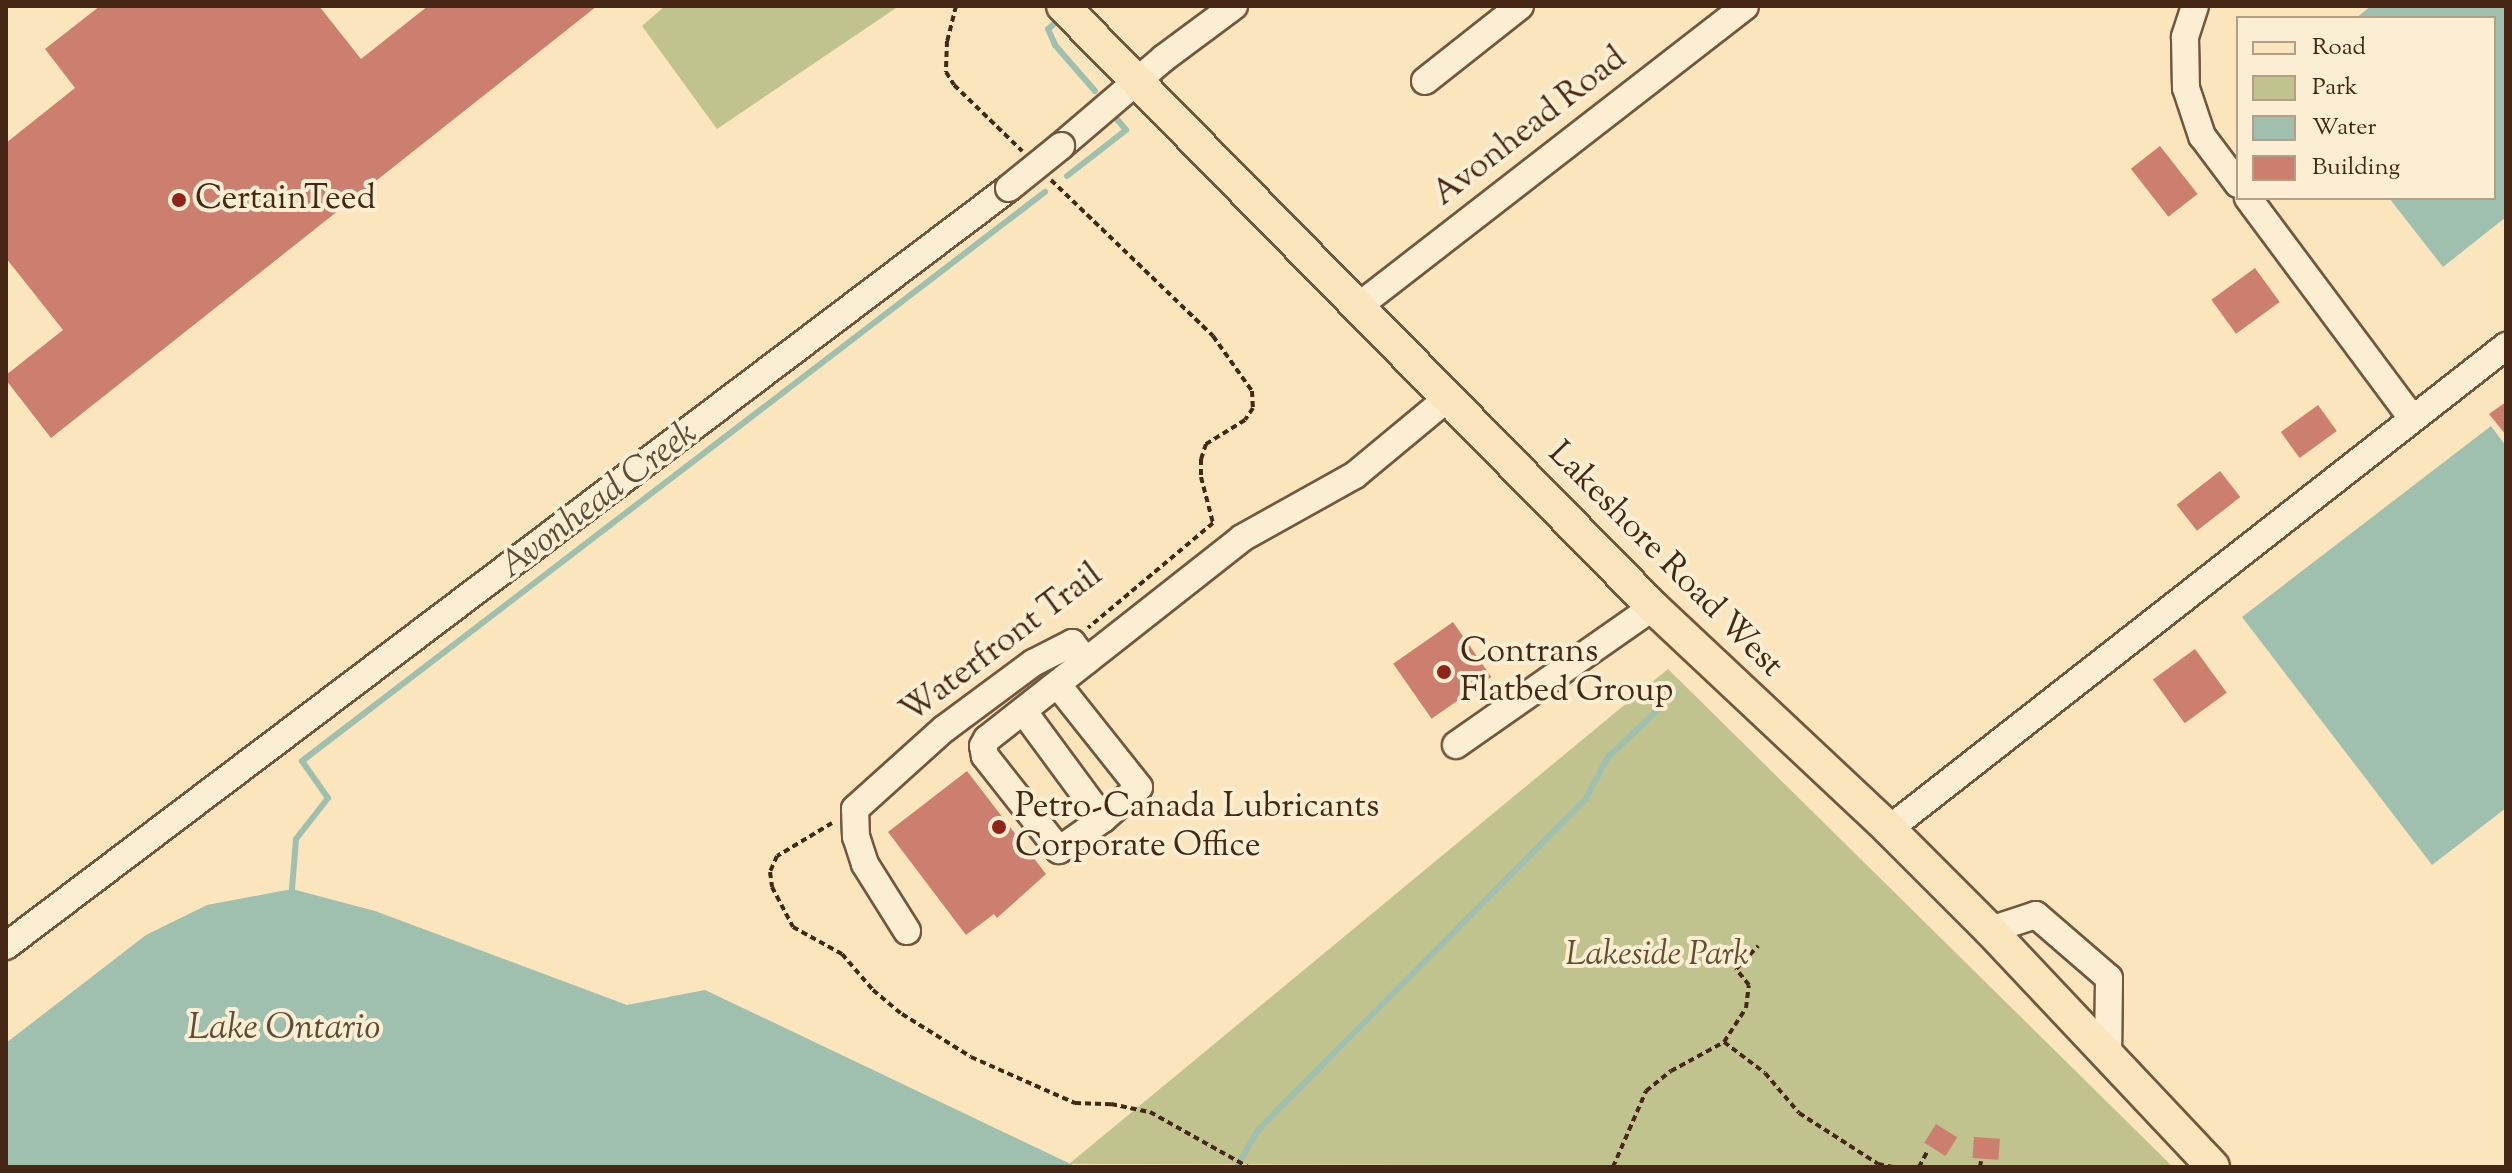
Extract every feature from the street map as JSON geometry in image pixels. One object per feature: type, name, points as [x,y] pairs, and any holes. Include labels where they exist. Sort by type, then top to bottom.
[{"type":"main road","name":"Lakeshore Road West","points":[[1063,6],[1360,305],[1653,607],[1889,829],[1990,930],[2213,1167]]},
{"type":"street","points":[[6,946],[1009,188],[1139,83],[1164,58],[1234,6]]},
{"type":"street","points":[[1425,81],[1520,6]]},
{"type":"street","name":"Avonhead Road","points":[[1360,305],[1745,6]]},
{"type":"street","points":[[2195,6],[2185,37],[2186,88],[2202,136],[2236,181]]},
{"type":"street","points":[[2249,200],[2412,418]]},
{"type":"street","points":[[1889,829],[1976,764],[2506,346]]},
{"type":"street","points":[[1058,685],[1139,787],[1103,819],[1059,850],[985,756],[983,746],[987,739],[1058,685],[1079,652],[1242,538],[1355,475],[1449,397]]},
{"type":"street","points":[[1456,745],[1653,607]]},
{"type":"street","name":"Waterfront Trail","points":[[855,809],[944,729],[1033,663],[1079,652]]},
{"type":"street","points":[[1024,712],[1103,819]]},
{"type":"street","points":[[855,809],[856,837],[865,864],[907,931]]},
{"type":"street","points":[[1990,930],[2036,915],[2109,978],[2108,1055]]},
{"type":"path","points":[[956,6],[947,41],[946,72],[954,85],[1033,162]]},
{"type":"path","name":"Waterfront Trail","points":[[1044,173],[1213,336],[1252,391],[1253,408],[1245,420],[1206,444],[1201,459],[1201,477],[1213,523],[1079,652]]},
{"type":"path","points":[[855,809],[777,856],[770,872],[772,887],[793,927],[842,954],[873,990],[902,1014],[971,1057],[1075,1103],[1111,1104],[1150,1112],[1248,1167]]},
{"type":"path","points":[[1613,1167],[1646,1091],[1671,1071],[1724,1042],[1746,1008],[1749,985],[1736,969],[1758,946]]},
{"type":"path","points":[[1724,1042],[1765,1073],[1799,1113],[1878,1164],[1893,1167]]},
{"type":"path","points":[[1919,1167],[1927,1152]]},
{"type":"green space","points":[[665,6],[899,6],[717,129],[642,26]]},
{"type":"green space","name":"Lakeside Park","points":[[1668,669],[2173,1167],[1069,1164]]},
{"type":"water","points":[[2371,6],[2506,6],[2506,217],[2443,267],[2391,200],[2496,200],[2496,16],[2358,16]]},
{"type":"water","points":[[2491,426],[2506,446],[2506,808],[2432,865],[2242,617]]},
{"type":"water","name":"Lake Ontario","points":[[292,889],[375,911],[627,1005],[705,990],[1077,1167],[6,1167],[6,1043],[146,935],[207,905]]},
{"type":"building","name":"CertainTeed","points":[[100,6],[319,6],[361,59],[428,6],[597,6],[51,438],[6,380],[6,375],[63,330],[6,258],[6,143],[75,88],[45,49]]},
{"type":"building","points":[[2160,146],[2198,194],[2168,217],[2131,169]]},
{"type":"building","points":[[2255,268],[2280,302],[2236,334],[2211,300]]},
{"type":"building","points":[[2506,402],[2506,435],[2489,414]]},
{"type":"building","points":[[2318,405],[2337,431],[2300,458],[2281,432]]},
{"type":"building","points":[[2220,471],[2240,497],[2197,531],[2177,505]]},
{"type":"building","name":"Contrans Flatbed Group","points":[[1453,622],[1491,677],[1432,719],[1393,664]]},
{"type":"building","points":[[2195,649],[2227,693],[2185,723],[2153,680]]},
{"type":"building","points":[[967,771],[1046,874],[997,918],[994,914],[966,935],[888,832]]},
{"type":"building","points":[[1936,1124],[1957,1137],[1946,1156],[1924,1143]]},
{"type":"building","points":[[1974,1137],[2000,1139],[1998,1160],[1973,1158]]},
{"type":"waterway","name":"Avonhead Creek","points":[[1055,23],[1048,29],[1055,45],[1095,91]]},
{"type":"waterway","name":"Avonhead Creek","points":[[1067,176],[1126,130],[1115,117]]},
{"type":"waterway","name":"Avonhead Creek","points":[[292,889],[296,839],[328,798],[302,761],[1045,192]]},
{"type":"waterway","points":[[1237,1167],[1258,1130],[1586,798],[1608,757],[1676,693]]},
{"type":"place","name":"CertainTeed","points":[[179,200]]},
{"type":"place","name":"Contrans Flatbed Group","points":[[1444,672]]},
{"type":"place","name":"Petro-Canada Lubricants Corporate Office","points":[[999,827]]}]
